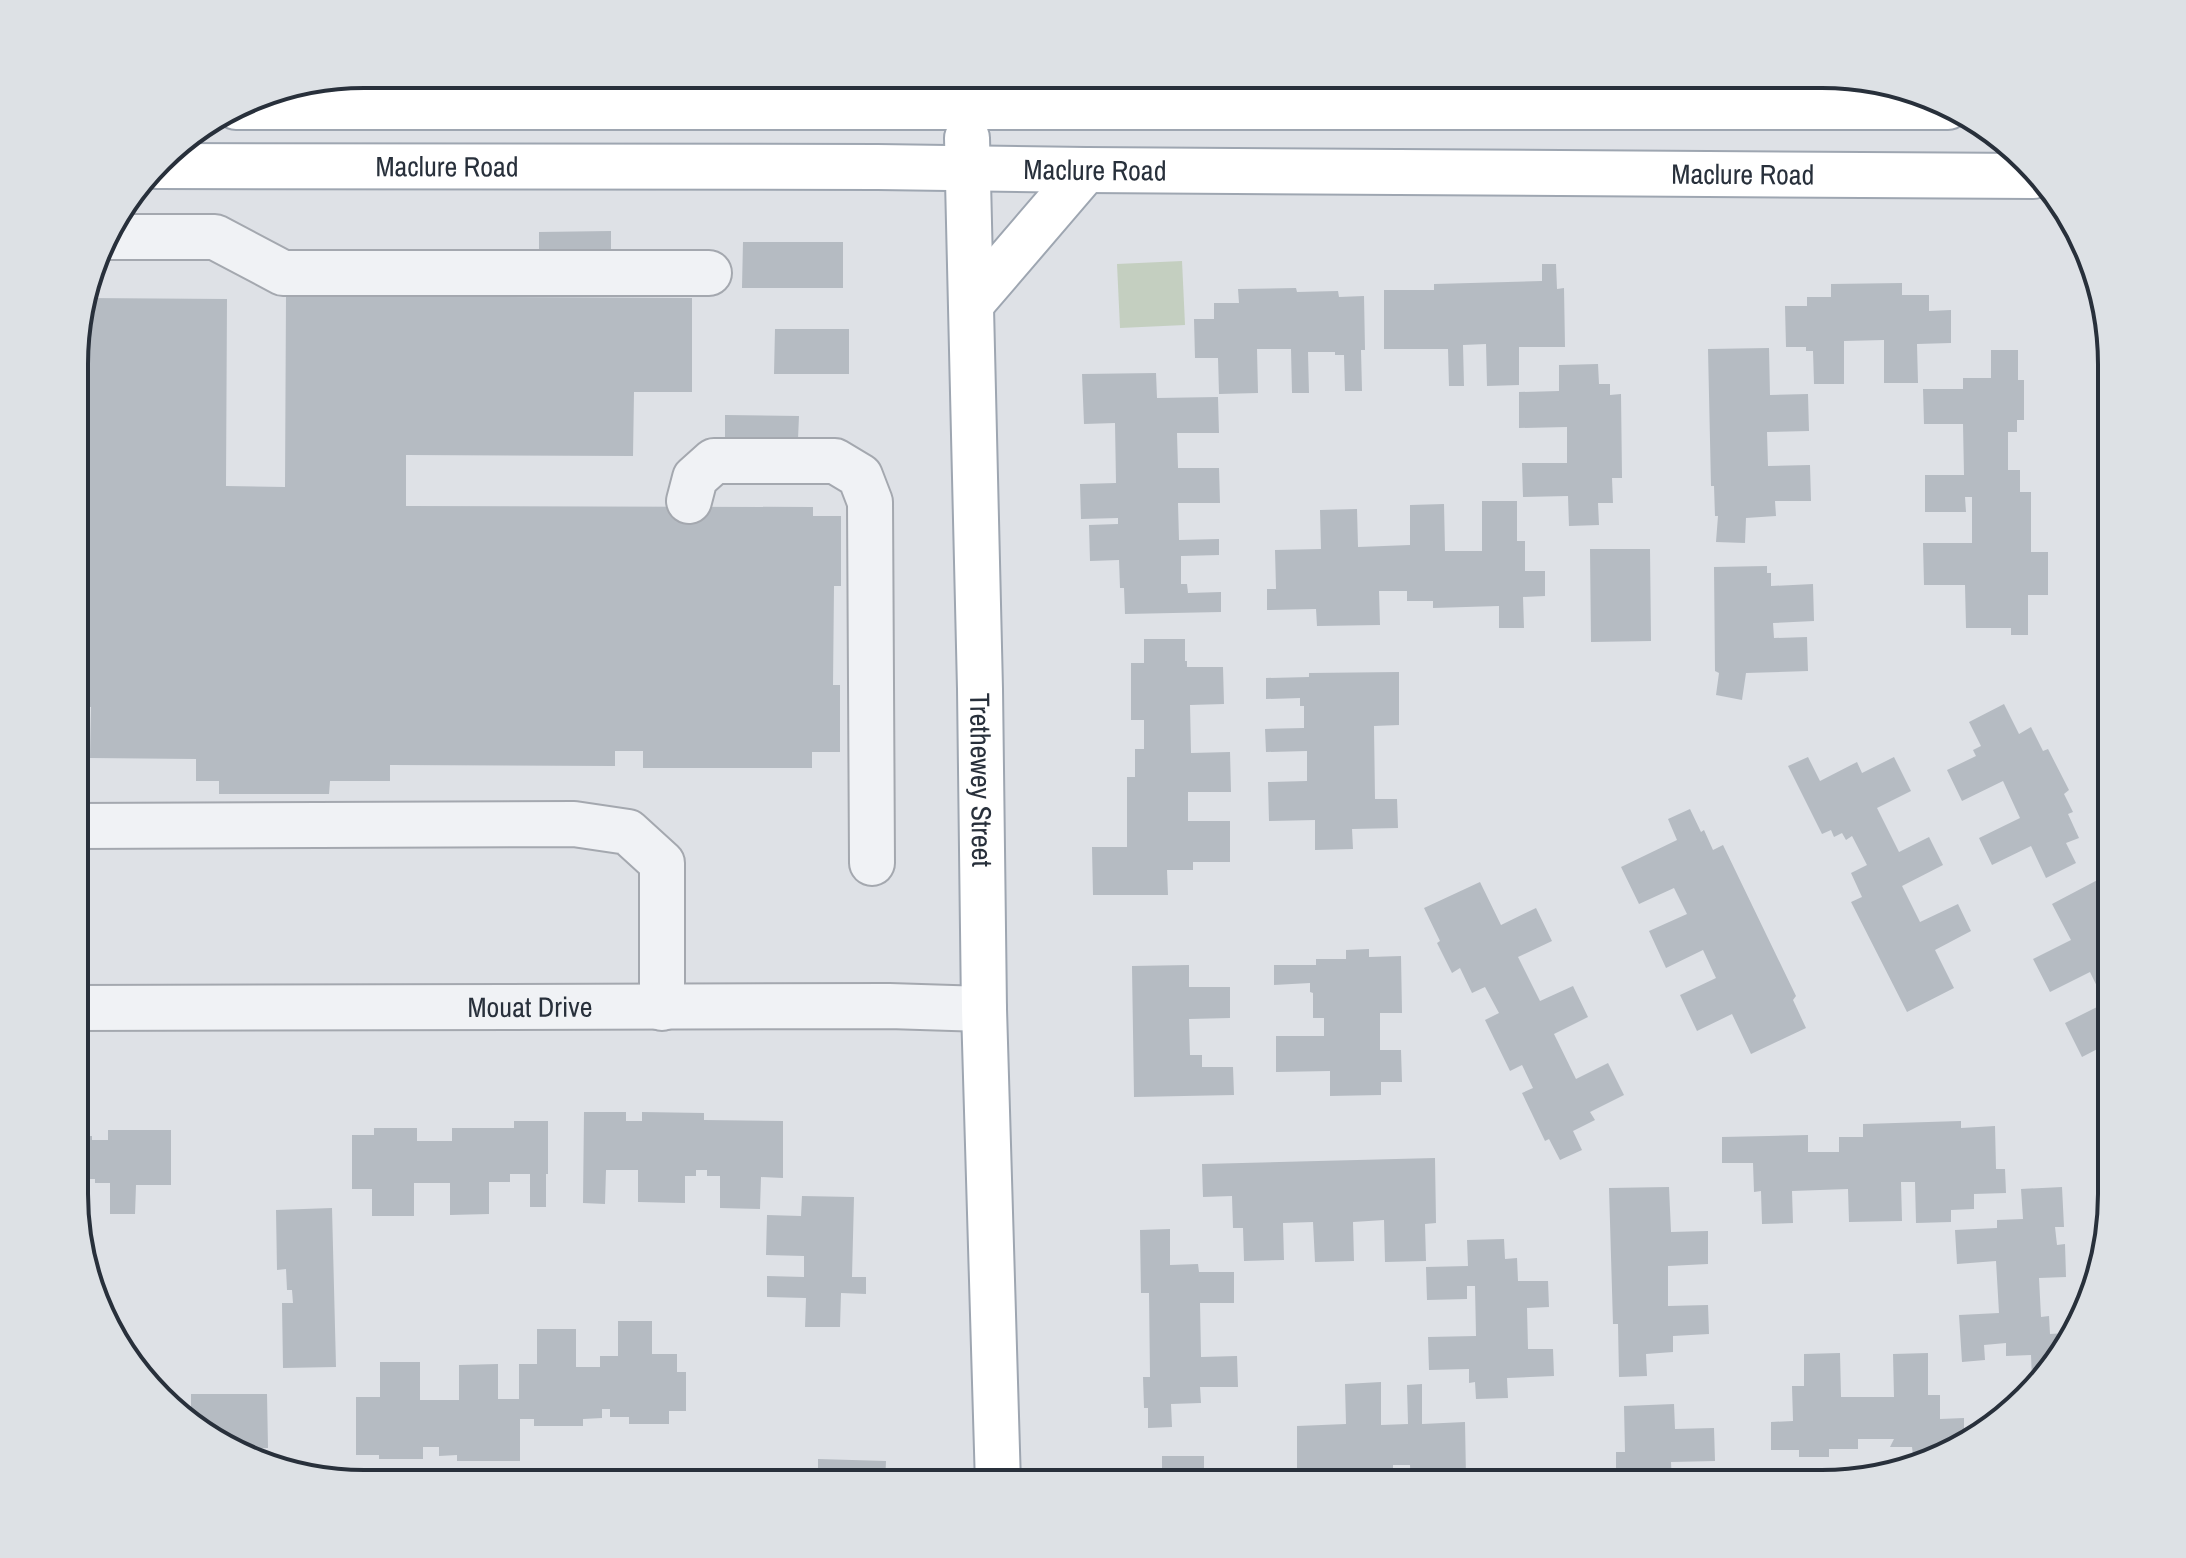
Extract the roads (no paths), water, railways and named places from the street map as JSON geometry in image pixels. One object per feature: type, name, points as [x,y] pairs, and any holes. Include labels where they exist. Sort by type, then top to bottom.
[{"type":"main road","points":[[268,106],[966,91],[1919,107]]},
{"type":"main road","name":"Trethewey Street","points":[[966,91],[984,1009],[998,1469]]},
{"type":"main road","name":"Maclure Road","points":[[173,166],[2023,176]]},
{"type":"main road","points":[[972,303],[1086,170]]},
{"type":"street","points":[[120,237],[215,237],[283,273],[709,273]]},
{"type":"street","points":[[689,501],[695,478],[714,461],[835,461],[860,476],[870,502],[872,863]]},
{"type":"street","points":[[89,826],[574,824],[628,832],[662,863],[662,1008]]},
{"type":"street","name":"Mouat Drive","points":[[89,1008],[889,1006],[984,1009]]}]
